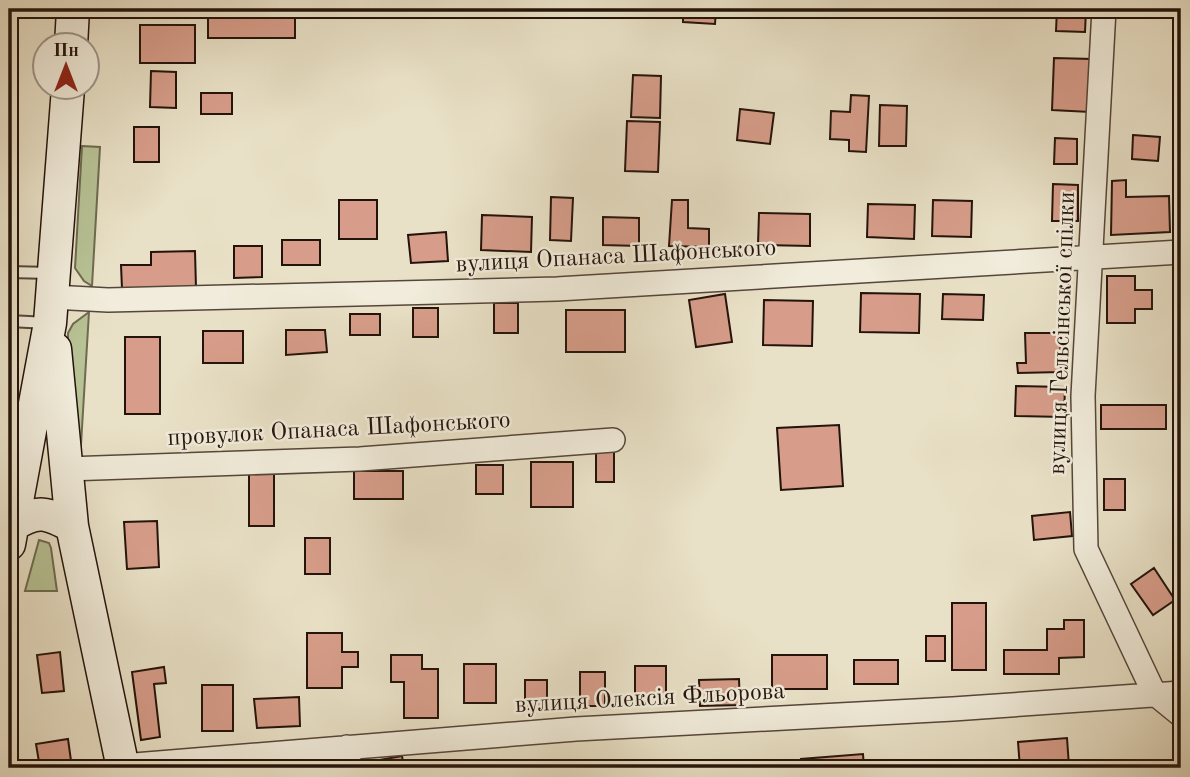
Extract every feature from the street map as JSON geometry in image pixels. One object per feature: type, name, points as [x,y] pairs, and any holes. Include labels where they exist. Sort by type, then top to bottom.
[{"type":"main road","points":[[72,32],[73,9]]},
{"type":"main road","points":[[11,534],[52,298],[67,102]]},
{"type":"main road","points":[[52,298],[72,526],[122,767]]},
{"type":"main road","points":[[11,534],[28,515],[42,513],[72,526]]},
{"type":"street","name":"вулиця Гельсінської спілки","points":[[1104,9],[1083,396],[1086,549],[1154,693],[1181,715]]},
{"type":"street","name":"вулиця Опанаса Шафонського","points":[[52,298],[121,299],[557,289],[1181,252]]},
{"type":"street","name":"провулок Опанаса Шафонського","points":[[67,469],[360,459],[613,440]]},
{"type":"street","name":"вулиця Олексія Фльорова","points":[[122,767],[349,757],[589,728],[953,709],[1181,693]]},
{"type":"lane","points":[[9,272],[52,298]]},
{"type":"lane","points":[[9,321],[52,298]]},
{"type":"green space","points":[[82,146],[100,147],[92,286],[84,281],[75,268]]},
{"type":"green space","points":[[89,312],[80,461],[68,398],[68,333],[73,324]]},
{"type":"green space","points":[[39,540],[49,543],[51,548],[57,591],[25,591]]},
{"type":"building","points":[[208,9],[295,9],[295,38],[208,38]]},
{"type":"building","points":[[683,9],[716,9],[715,24],[683,22]]},
{"type":"building","points":[[1057,9],[1086,9],[1085,32],[1056,31]]},
{"type":"building","points":[[140,25],[195,25],[195,63],[140,63]]},
{"type":"building","points":[[1054,58],[1092,59],[1090,112],[1052,110]]},
{"type":"building","points":[[151,71],[176,72],[176,108],[150,107]]},
{"type":"building","points":[[633,75],[661,76],[660,118],[631,117]]},
{"type":"building","points":[[201,93],[232,93],[232,114],[201,114]]},
{"type":"building","points":[[851,95],[869,96],[866,152],[849,151],[849,140],[830,139],[831,111],[850,112]]},
{"type":"building","points":[[880,105],[907,106],[906,146],[879,146]]},
{"type":"building","points":[[740,109],[774,113],[770,144],[737,140]]},
{"type":"building","points":[[627,121],[660,122],[658,172],[625,171]]},
{"type":"building","points":[[134,127],[159,127],[159,162],[134,162]]},
{"type":"building","points":[[1133,135],[1160,137],[1158,161],[1132,159]]},
{"type":"building","points":[[1055,138],[1077,139],[1077,164],[1054,164]]},
{"type":"building","points":[[1126,180],[1126,197],[1169,196],[1170,232],[1111,235],[1112,181]]},
{"type":"building","points":[[1053,184],[1078,185],[1078,221],[1052,221]]},
{"type":"building","points":[[551,197],[573,198],[571,241],[550,240]]},
{"type":"building","points":[[339,200],[377,200],[377,239],[339,239]]},
{"type":"building","points":[[672,200],[688,200],[688,228],[709,229],[709,247],[669,246]]},
{"type":"building","points":[[933,200],[972,201],[971,237],[932,236]]},
{"type":"building","points":[[868,204],[915,205],[914,239],[867,237]]},
{"type":"building","points":[[759,213],[810,214],[810,246],[758,245]]},
{"type":"building","points":[[482,215],[532,217],[531,252],[481,250]]},
{"type":"building","points":[[603,217],[639,218],[639,246],[603,245]]},
{"type":"building","points":[[446,232],[448,261],[411,263],[408,235]]},
{"type":"building","points":[[282,240],[320,240],[320,265],[282,265]]},
{"type":"building","points":[[234,246],[262,246],[262,277],[234,278]]},
{"type":"building","points":[[195,251],[196,288],[122,289],[121,265],[151,265],[151,252]]},
{"type":"building","points":[[1107,276],[1135,276],[1135,290],[1152,290],[1152,309],[1135,309],[1135,323],[1107,323]]},
{"type":"building","points":[[861,293],[920,294],[919,333],[860,332]]},
{"type":"building","points":[[725,294],[732,342],[696,347],[689,300]]},
{"type":"building","points":[[943,294],[984,295],[983,320],[942,319]]},
{"type":"building","points":[[764,300],[813,301],[812,346],[763,345]]},
{"type":"building","points":[[494,303],[518,303],[518,333],[494,333]]},
{"type":"building","points":[[413,308],[438,308],[438,337],[413,337]]},
{"type":"building","points":[[566,310],[625,310],[625,352],[566,352]]},
{"type":"building","points":[[350,314],[380,314],[380,335],[350,335]]},
{"type":"building","points":[[286,330],[325,330],[327,352],[286,355]]},
{"type":"building","points":[[203,331],[243,331],[243,363],[203,363]]},
{"type":"building","points":[[1025,333],[1060,333],[1061,372],[1018,373],[1017,363],[1026,363]]},
{"type":"building","points":[[125,337],[160,337],[160,414],[125,414]]},
{"type":"building","points":[[1016,386],[1065,387],[1064,417],[1015,416]]},
{"type":"building","points":[[1101,405],[1166,405],[1166,429],[1101,429]]},
{"type":"building","points":[[839,425],[843,486],[781,490],[777,428]]},
{"type":"building","points":[[596,448],[614,448],[614,482],[596,482]]},
{"type":"building","points":[[531,462],[573,462],[573,507],[531,507]]},
{"type":"building","points":[[476,465],[503,465],[503,494],[476,494]]},
{"type":"building","points":[[249,466],[274,466],[274,526],[249,526]]},
{"type":"building","points":[[354,471],[403,471],[403,499],[354,499]]},
{"type":"building","points":[[1104,479],[1125,479],[1125,510],[1104,510]]},
{"type":"building","points":[[1070,512],[1072,536],[1034,540],[1032,516]]},
{"type":"building","points":[[157,521],[159,567],[127,569],[124,522]]},
{"type":"building","points":[[305,538],[330,538],[330,574],[305,574]]},
{"type":"building","points":[[1154,568],[1175,600],[1153,615],[1131,584]]},
{"type":"building","points":[[952,603],[986,603],[986,670],[952,670]]},
{"type":"building","points":[[1173,607],[1181,607],[1181,659],[1173,659]]},
{"type":"building","points":[[1064,620],[1084,620],[1084,657],[1059,658],[1059,674],[1004,674],[1004,650],[1047,650],[1047,629],[1064,629]]},
{"type":"building","points":[[307,633],[342,633],[342,652],[358,652],[358,667],[342,667],[342,688],[307,688]]},
{"type":"building","points":[[926,636],[945,636],[945,661],[926,661]]},
{"type":"building","points":[[60,652],[64,691],[42,693],[37,655]]},
{"type":"building","points":[[391,655],[422,655],[422,669],[438,669],[438,718],[404,718],[404,682],[391,682]]},
{"type":"building","points":[[772,655],[827,655],[827,689],[772,689]]},
{"type":"building","points":[[854,660],[898,660],[898,684],[854,684]]},
{"type":"building","points":[[464,664],[496,664],[496,703],[464,703]]},
{"type":"building","points":[[635,666],[666,666],[666,699],[635,699]]},
{"type":"building","points":[[164,667],[166,683],[154,684],[160,737],[141,740],[132,672]]},
{"type":"building","points":[[580,672],[605,672],[605,706],[580,706]]},
{"type":"building","points":[[739,679],[740,705],[700,706],[699,680]]},
{"type":"building","points":[[525,680],[547,680],[547,709],[525,709]]},
{"type":"building","points":[[202,685],[233,685],[233,731],[202,731]]},
{"type":"building","points":[[299,697],[300,726],[257,728],[254,699]]},
{"type":"building","points":[[1067,738],[1069,766],[1020,768],[1018,742]]},
{"type":"building","points":[[68,739],[72,768],[40,768],[36,744]]},
{"type":"building","points":[[863,754],[864,768],[802,768],[801,759]]},
{"type":"building","points":[[402,756],[404,768],[370,768],[368,762]]}]
